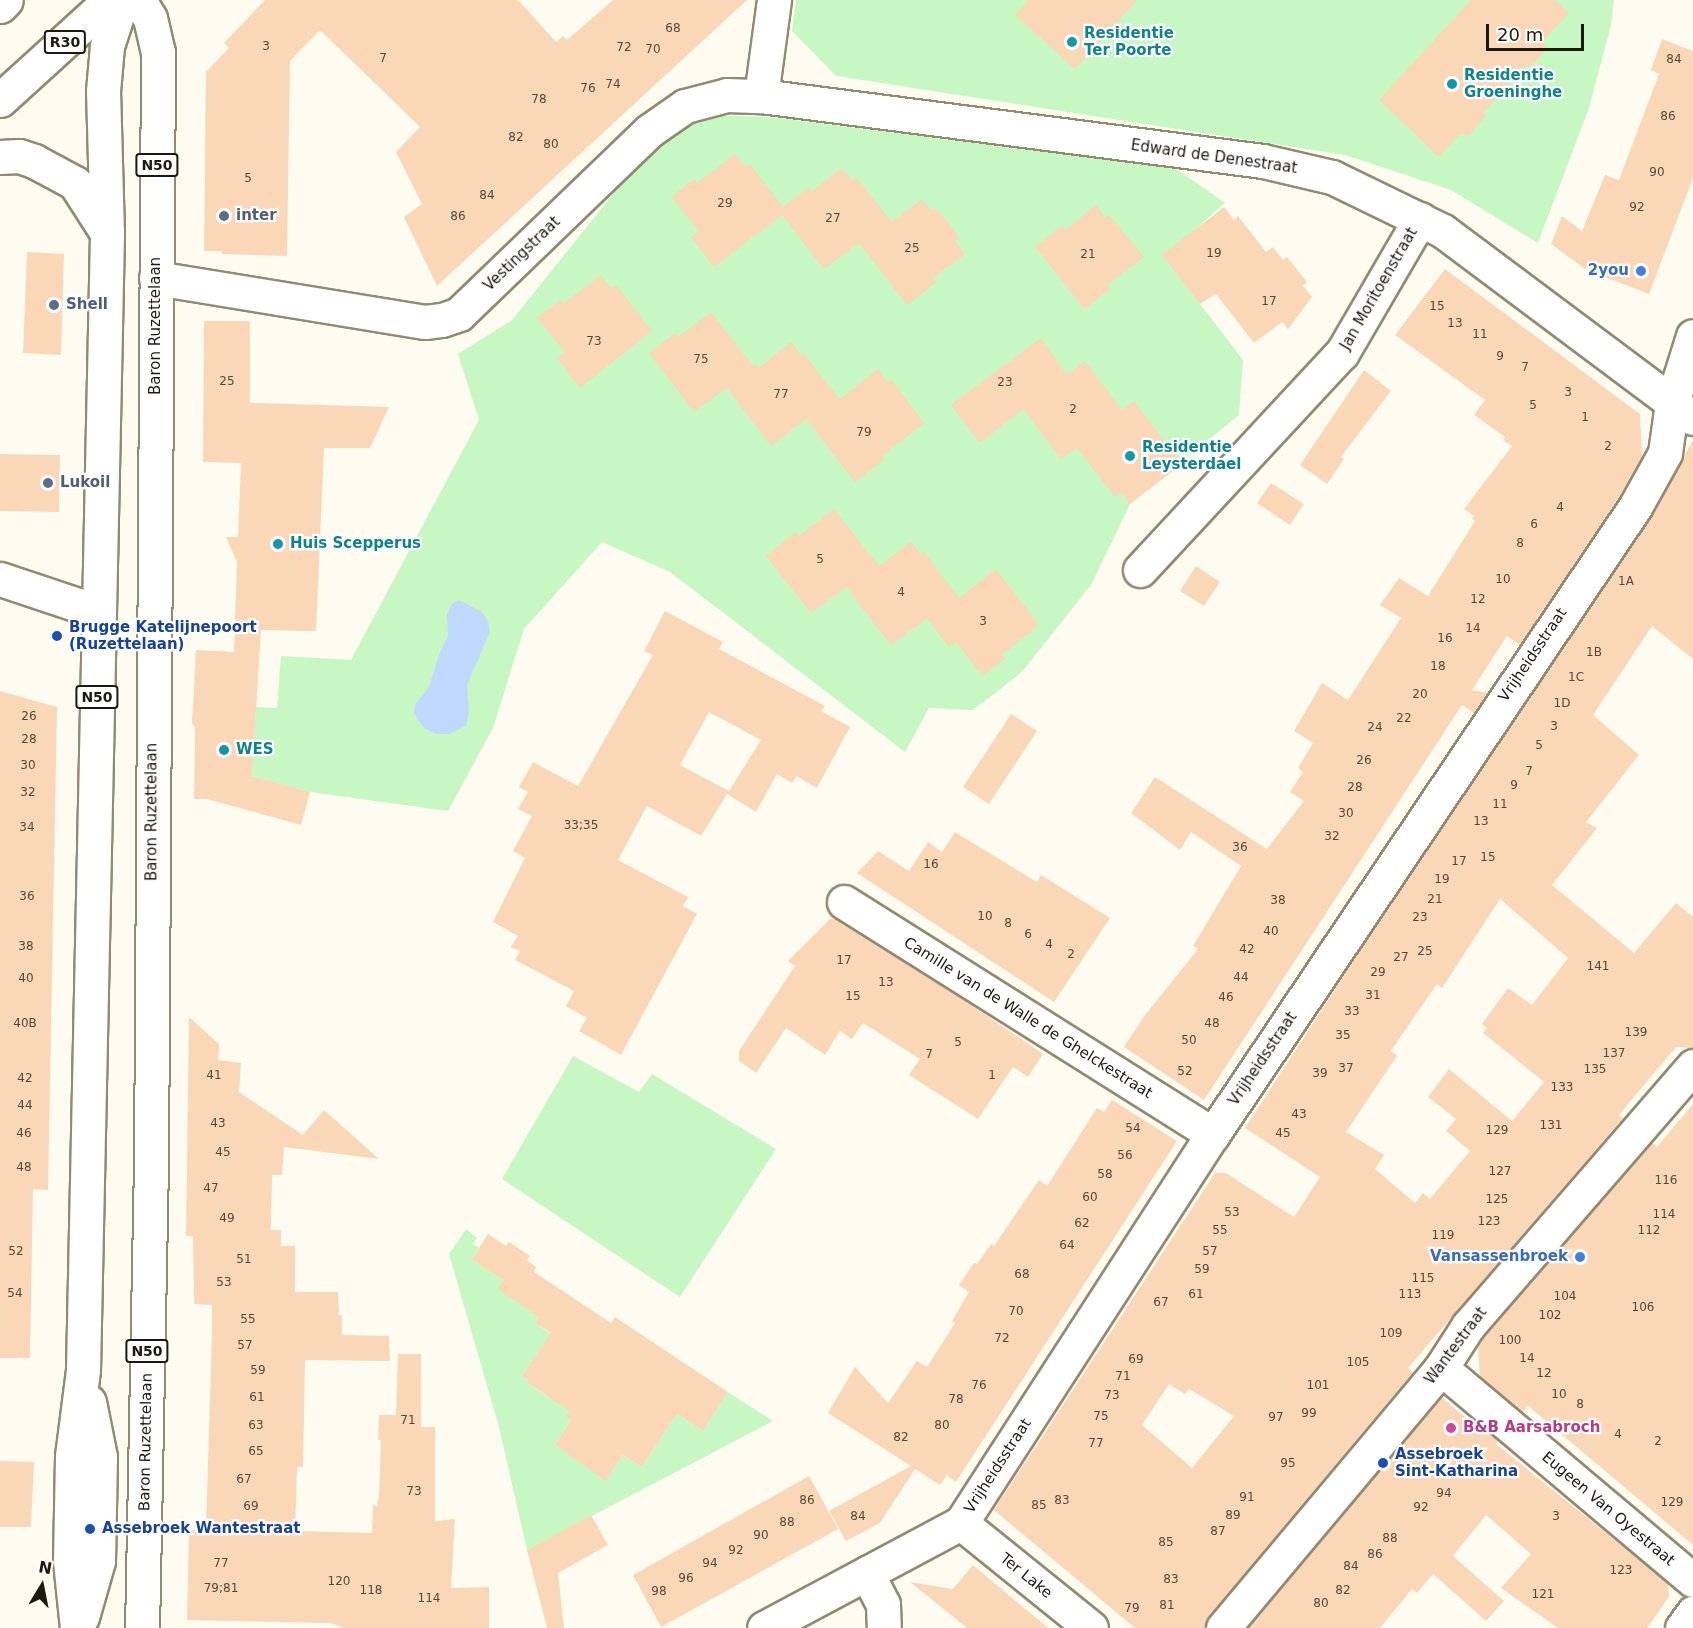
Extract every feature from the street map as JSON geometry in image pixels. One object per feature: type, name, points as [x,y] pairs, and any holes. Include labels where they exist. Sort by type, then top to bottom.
[{"type":"street","points":[[0,6],[6,0]]},
{"type":"street","name":"R30","points":[[0,100],[110,0]]},
{"type":"street","name":"N50","points":[[78,1628],[98,1561],[99,1457],[83,1370],[107,233],[103,91],[107,46],[123,0]]},
{"type":"street","name":"Baron Ruzettelaan","points":[[139,0],[150,18],[158,52],[151,1163],[142,1628]]},
{"type":"street","points":[[761,96],[774,0]]},
{"type":"street","name":"Vestingstraat","points":[[156,278],[425,322],[442,320],[459,314],[649,131],[685,106],[727,95],[761,96]]},
{"type":"street","name":"Edward de Denestraat","points":[[761,96],[1263,161],[1332,177],[1443,231],[1683,410]]},
{"type":"street","points":[[0,157],[19,156],[34,161],[75,183],[107,233]]},
{"type":"street","name":"Jan Moritoenstraat","points":[[1140,570],[1342,354],[1420,219]]},
{"type":"street","name":"Vrijheidsstraat","points":[[764,1628],[962,1523],[1213,1134],[1635,507],[1665,453],[1683,410],[1693,336]]},
{"type":"street","points":[[0,579],[99,612]]},
{"type":"street","name":"Camille van de Walle de Ghelckestraat","points":[[844,902],[1213,1134]]},
{"type":"street","name":"Wantestraat","points":[[1223,1628],[1441,1368],[1468,1326],[1693,1066]]},
{"type":"street","name":"Eugeen Van Oyestraat","points":[[1441,1368],[1693,1580]]},
{"type":"street","name":"Ter Lake","points":[[962,1523],[1091,1628]]},
{"type":"street","points":[[867,1573],[883,1604],[884,1628]]},
{"type":"street","points":[[1682,1628],[1693,1613]]},
{"type":"green space","points":[[796,0],[1614,0],[1611,25],[1589,108],[1538,243],[1451,190],[1345,155],[836,76],[792,31]]},
{"type":"green space","points":[[695,115],[771,117],[1175,168],[1225,203],[1164,257],[1243,360],[1239,415],[1130,504],[1091,585],[1021,673],[973,710],[929,708],[905,752],[670,572],[602,542],[524,629],[493,728],[448,811],[310,792],[252,776],[256,707],[277,708],[281,656],[351,660],[479,420],[458,354],[512,320],[634,168]]},
{"type":"green space","points":[[573,1056],[639,1092],[652,1074],[776,1149],[680,1297],[502,1179]]},
{"type":"green space","points":[[466,1229],[477,1238],[473,1244],[479,1248],[472,1260],[504,1280],[499,1289],[539,1318],[535,1323],[556,1337],[536,1367],[530,1364],[522,1376],[528,1380],[526,1382],[548,1397],[573,1407],[571,1420],[555,1445],[607,1479],[623,1455],[642,1467],[677,1414],[703,1431],[728,1392],[773,1421],[527,1550],[499,1427],[449,1254]]},
{"type":"water","points":[[459,600],[482,612],[488,621],[490,632],[467,685],[469,711],[466,726],[449,734],[437,734],[425,729],[418,720],[414,713],[415,705],[429,687],[440,652],[448,636],[447,615],[452,604]]},
{"type":"building","points":[[265,0],[518,0],[556,42],[563,36],[567,40],[613,0],[747,0],[437,286],[404,217],[422,204],[396,152],[420,127],[320,30],[290,61],[287,256],[222,254],[222,251],[204,251],[206,72],[229,48],[224,43]]},
{"type":"building","name":"Residentie Ter Poorte","points":[[1029,0],[1137,0],[1075,69],[1015,15]]},
{"type":"building","name":"Residentie Groeninghe","points":[[1471,0],[1555,0],[1569,13],[1543,41],[1547,48],[1530,68],[1527,65],[1483,113],[1486,116],[1468,136],[1461,133],[1439,157],[1379,100]]},
{"type":"building","points":[[1662,39],[1693,51],[1693,178],[1649,294],[1585,269],[1551,244],[1562,216],[1582,231],[1605,175],[1619,180],[1659,74],[1651,70]]},
{"type":"building","points":[[735,154],[745,167],[750,164],[783,207],[809,187],[811,192],[842,168],[852,180],[856,177],[892,222],[922,199],[932,211],[936,208],[960,238],[955,241],[965,254],[933,278],[937,282],[907,305],[859,243],[824,269],[782,215],[714,267],[691,237],[699,231],[671,197],[694,179],[697,183]]},
{"type":"building","points":[[1096,205],[1105,218],[1109,215],[1144,257],[1107,285],[1110,289],[1084,309],[1035,246],[1062,226],[1065,230]]},
{"type":"building","points":[[1224,207],[1234,220],[1238,216],[1266,252],[1273,247],[1283,260],[1287,257],[1307,282],[1303,286],[1312,297],[1288,329],[1282,322],[1254,343],[1216,294],[1200,304],[1162,255]]},
{"type":"building","points":[[27,252],[64,254],[61,355],[23,353]]},
{"type":"building","points":[[1445,269],[1640,414],[1642,456],[1619,497],[1520,645],[1507,636],[1472,690],[1487,693],[1474,713],[1462,705],[1204,1100],[1124,1047],[1145,1015],[1198,949],[1193,946],[1241,866],[1191,832],[1180,850],[1131,813],[1155,777],[1267,849],[1304,801],[1290,792],[1303,772],[1298,768],[1313,743],[1294,731],[1322,683],[1348,700],[1401,618],[1380,605],[1399,578],[1428,596],[1475,521],[1472,519],[1474,516],[1464,509],[1512,446],[1503,440],[1505,437],[1474,415],[1485,400],[1395,335]]},
{"type":"building","points":[[601,275],[611,288],[616,285],[652,331],[580,388],[557,358],[565,352],[537,318],[560,300],[563,304]]},
{"type":"building","points":[[711,312],[753,366],[756,364],[759,368],[791,342],[801,355],[804,354],[840,399],[878,369],[888,382],[891,379],[924,423],[882,456],[884,460],[855,482],[806,419],[771,446],[727,388],[694,412],[649,353],[675,333],[678,337]]},
{"type":"building","points":[[204,321],[250,321],[250,403],[389,407],[370,448],[324,448],[316,631],[261,630],[252,776],[310,792],[301,825],[207,799],[194,799],[195,728],[192,722],[196,650],[234,652],[237,562],[226,537],[238,537],[241,463],[203,462]]},
{"type":"building","points":[[1041,338],[1067,375],[1085,361],[1122,410],[1134,401],[1182,464],[1130,504],[1121,492],[1115,497],[1077,448],[1061,459],[1023,409],[980,443],[951,405]]},
{"type":"building","points":[[1364,370],[1391,391],[1341,457],[1344,459],[1327,484],[1300,465]]},
{"type":"building","points":[[1693,440],[1693,659],[1652,626],[1593,715],[1639,755],[1586,822],[1597,828],[1552,885],[1634,953],[1676,903],[1693,917],[1693,1048],[1676,1047],[1638,1092],[1619,1115],[1623,1118],[1408,1368],[1413,1372],[1209,1616],[1205,1628],[1135,1628],[994,1510],[1215,1173],[1226,1173],[1294,1217],[1320,1177],[1245,1128],[1401,888],[1651,517]],"holes":[[[1500,899],[1568,958],[1532,1005],[1508,988],[1482,1024],[1487,1028],[1483,1033],[1544,1082],[1512,1121],[1449,1069],[1428,1097],[1456,1119],[1446,1131],[1470,1151],[1430,1199],[1423,1193],[1415,1203],[1375,1169],[1384,1155],[1346,1132],[1397,1056],[1391,1051],[1437,984],[1442,988]],[[1169,1384],[1185,1394],[1189,1389],[1234,1416],[1192,1468],[1142,1425]]]},
{"type":"building","points":[[0,454],[60,455],[59,512],[0,511]]},
{"type":"building","points":[[1271,483],[1304,504],[1290,525],[1257,503]]},
{"type":"building","points":[[834,509],[879,566],[911,542],[921,554],[924,552],[959,598],[996,569],[1039,625],[1002,655],[1005,659],[982,676],[956,642],[949,647],[927,618],[891,645],[846,587],[811,613],[766,556],[796,532],[799,536]]},
{"type":"building","points":[[1196,566],[1220,582],[1204,606],[1180,591]]},
{"type":"building","points":[[665,611],[723,642],[719,649],[825,706],[821,711],[850,727],[817,788],[796,776],[792,783],[777,774],[756,812],[727,794],[701,836],[647,806],[618,860],[688,897],[683,906],[697,914],[621,1055],[579,1031],[587,1018],[566,1006],[574,991],[515,960],[520,951],[511,947],[518,936],[493,922],[525,858],[513,851],[532,816],[518,809],[528,792],[519,787],[533,762],[578,786],[653,655],[644,651]],"holes":[[[709,712],[761,740],[729,791],[680,765]]]},
{"type":"building","points":[[0,691],[57,707],[48,1190],[33,1189],[30,1358],[0,1358]]},
{"type":"building","points":[[1011,714],[1037,731],[989,804],[963,787]]},
{"type":"building","points":[[955,832],[1037,882],[1041,875],[1110,918],[1054,1002],[857,873],[878,851],[909,871],[928,842],[942,852]]},
{"type":"building","points":[[830,919],[836,919],[949,990],[1043,1054],[1028,1077],[1013,1067],[978,1119],[909,1075],[920,1059],[863,1023],[852,1039],[840,1031],[825,1055],[786,1028],[756,1073],[739,1061],[739,1051],[795,966],[788,961]]},
{"type":"building","points":[[189,1017],[219,1044],[218,1060],[241,1063],[239,1092],[303,1135],[324,1110],[379,1159],[284,1147],[282,1175],[272,1175],[271,1230],[281,1230],[281,1246],[295,1246],[295,1292],[338,1292],[339,1315],[342,1315],[342,1335],[389,1336],[390,1361],[305,1360],[303,1467],[297,1467],[295,1531],[372,1533],[373,1505],[377,1506],[379,1495],[381,1440],[378,1440],[379,1415],[396,1415],[398,1354],[421,1354],[421,1427],[435,1427],[435,1521],[455,1519],[451,1588],[489,1587],[489,1628],[344,1628],[330,1623],[187,1620],[189,1530],[206,1530],[212,1333],[212,1305],[194,1304],[193,1236],[186,1236]]},
{"type":"building","points":[[1112,1100],[1177,1141],[956,1482],[947,1475],[940,1485],[915,1469],[880,1523],[846,1541],[829,1511],[911,1466],[828,1413],[855,1367],[888,1403],[917,1361],[927,1367],[955,1323],[952,1321],[969,1292],[959,1285],[974,1263],[977,1264],[991,1244],[994,1246],[1039,1180],[1047,1186],[1097,1108],[1104,1112]]},
{"type":"building","points":[[1693,1104],[1693,1545],[1528,1406],[1523,1412],[1480,1377],[1478,1344],[1652,1142],[1657,1147]]},
{"type":"building","points":[[488,1234],[506,1246],[509,1242],[530,1256],[527,1260],[536,1267],[534,1272],[611,1323],[615,1317],[728,1392],[703,1431],[677,1414],[642,1467],[623,1455],[606,1481],[555,1445],[571,1420],[566,1416],[570,1411],[526,1382],[528,1380],[522,1376],[551,1333],[535,1323],[539,1318],[498,1289],[504,1280],[472,1260]]},
{"type":"building","points":[[1441,1397],[1484,1433],[1484,1428],[1498,1441],[1496,1444],[1668,1583],[1669,1597],[1647,1628],[1558,1628],[1501,1588],[1531,1554],[1486,1515],[1453,1556],[1504,1601],[1486,1621],[1433,1574],[1417,1593],[1412,1589],[1380,1628],[1247,1628]]},
{"type":"building","points":[[0,1461],[34,1462],[31,1527],[0,1527]]},
{"type":"building","points":[[809,1476],[838,1529],[661,1627],[633,1575]]},
{"type":"building","points":[[591,1515],[608,1545],[558,1573],[564,1628],[547,1628],[527,1550]]},
{"type":"building","points":[[973,1565],[1049,1628],[967,1628],[910,1582],[953,1589]]},
{"type":"place","name":"Residentie Ter Poorte","points":[[1072,42]]},
{"type":"place","name":"Residentie Groeninghe","points":[[1452,84]]},
{"type":"place","name":"inter","points":[[224,216]]},
{"type":"place","name":"2you","points":[[1641,271]]},
{"type":"place","name":"Shell","points":[[54,305]]},
{"type":"place","name":"Residentie Leysterdael","points":[[1130,456]]},
{"type":"place","name":"Lukoil","points":[[48,483]]},
{"type":"place","name":"Huis Scepperus","points":[[278,544]]},
{"type":"place","name":"Brugge Katelijnepoort (Ruzettelaan)","points":[[57,636]]},
{"type":"place","name":"WES","points":[[224,750]]},
{"type":"place","name":"Vansassenbroek","points":[[1580,1257]]},
{"type":"place","name":"B&B Aarsabroch","points":[[1451,1428]]},
{"type":"place","name":"Assebroek Sint-Katharina","points":[[1383,1463]]},
{"type":"place","name":"Assebroek Wantestraat","points":[[90,1529]]}]
